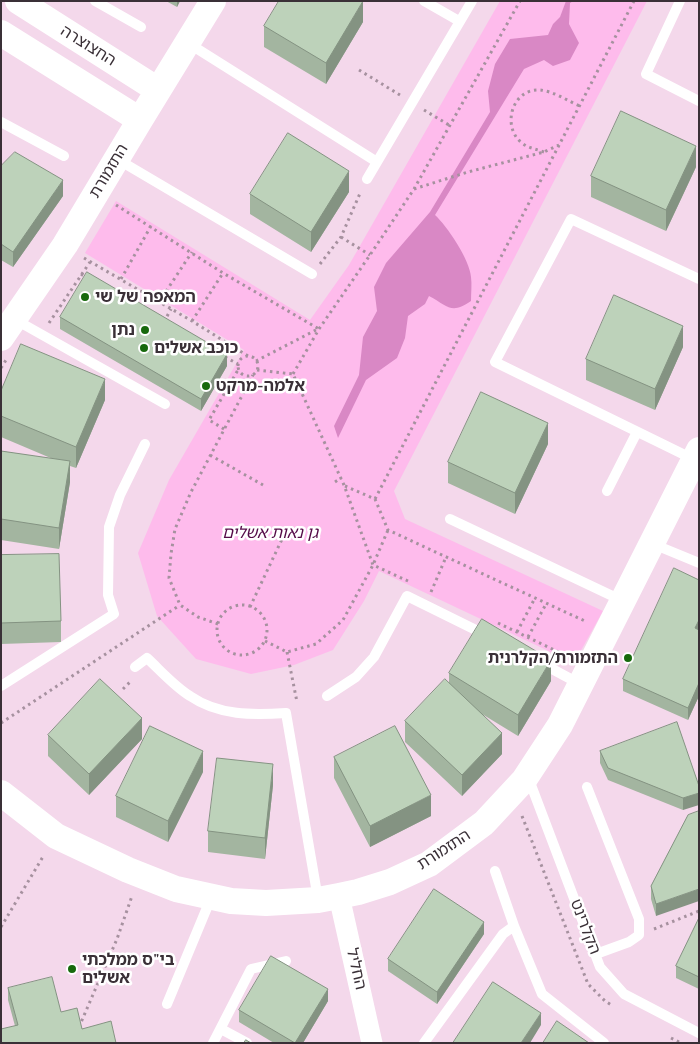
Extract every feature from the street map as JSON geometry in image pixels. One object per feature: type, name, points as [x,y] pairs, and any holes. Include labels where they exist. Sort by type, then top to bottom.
[{"type":"street","name":"החצוצרה","points":[[18,1],[158,90]]},
{"type":"street","name":"התזמורת","points":[[9,319],[65,245],[213,1]]},
{"type":"street","points":[[1,33],[140,120]]},
{"type":"street","name":"התזמורת","points":[[1,793],[56,836],[176,889],[212,898],[266,903],[329,898],[358,892],[390,882],[429,864],[484,823],[528,775],[560,725],[696,455]]},
{"type":"street","name":"החליל","points":[[329,898],[372,1043]]},
{"type":"lane","points":[[95,1],[141,27]]},
{"type":"lane","points":[[424,1],[459,21]]},
{"type":"lane","points":[[367,178],[472,1]]},
{"type":"lane","points":[[680,1],[646,74],[699,101]]},
{"type":"lane","points":[[188,43],[377,162]]},
{"type":"lane","points":[[1,122],[64,156]]},
{"type":"lane","points":[[116,159],[312,274]]},
{"type":"lane","points":[[696,455],[637,432],[495,362],[571,219],[699,279]]},
{"type":"lane","points":[[9,319],[165,404]]},
{"type":"lane","points":[[607,491],[637,432]]},
{"type":"lane","points":[[1,686],[114,614],[108,595],[109,527],[120,495],[145,444]]},
{"type":"lane","points":[[450,519],[623,601]]},
{"type":"lane","points":[[652,544],[699,563]]},
{"type":"lane","points":[[327,696],[356,677],[374,657],[407,596],[494,638]]},
{"type":"lane","points":[[135,667],[147,658],[190,697],[219,710],[248,715],[286,713],[329,898]]},
{"type":"lane","points":[[536,661],[580,684]]},
{"type":"lane","name":"הקלרינט","points":[[528,775],[600,967],[624,994],[699,1033]]},
{"type":"lane","points":[[586,787],[639,919],[639,934],[629,942],[596,954]]},
{"type":"lane","points":[[494,871],[542,994],[604,1043]]},
{"type":"lane","points":[[167,1004],[212,898]]},
{"type":"lane","points":[[424,1043],[503,934],[514,926]]},
{"type":"lane","points":[[214,1043],[251,969],[286,961]]},
{"type":"lane","points":[[221,1029],[247,1043]]},
{"type":"path","points":[[293,374],[319,329],[414,189],[520,1]]},
{"type":"path","points":[[375,499],[634,1]]},
{"type":"path","points":[[544,152],[521,143],[514,133],[510,114],[517,99],[534,90],[542,90],[580,106]]},
{"type":"path","points":[[414,189],[468,172],[544,152],[559,145]]},
{"type":"path","points":[[312,274],[341,237],[367,178]]},
{"type":"path","points":[[97,192],[223,273],[319,329]]},
{"type":"path","points":[[121,280],[151,226]]},
{"type":"path","points":[[341,237],[370,256]]},
{"type":"path","points":[[65,245],[90,262],[172,309],[256,361]]},
{"type":"path","points":[[159,302],[192,252]]},
{"type":"path","points":[[9,319],[50,323],[90,262]]},
{"type":"path","points":[[192,321],[223,273]]},
{"type":"path","points":[[82,274],[90,279]]},
{"type":"path","points":[[164,322],[172,309]]},
{"type":"path","points":[[156,317],[172,326]]},
{"type":"path","points":[[256,361],[319,329]]},
{"type":"path","points":[[221,355],[238,364]]},
{"type":"path","points":[[224,429],[210,420],[238,370],[241,358],[248,356]]},
{"type":"path","points":[[218,624],[198,617],[180,605],[169,578],[175,529],[210,455],[257,370],[256,361]]},
{"type":"path","points":[[238,370],[246,376],[253,375]]},
{"type":"path","points":[[257,370],[293,374]]},
{"type":"path","points":[[293,374],[344,485],[373,565]]},
{"type":"path","points":[[210,455],[263,485]]},
{"type":"path","points":[[335,482],[341,478]]},
{"type":"path","points":[[344,485],[375,499],[388,530],[607,632]]},
{"type":"path","points":[[265,642],[287,652],[316,644],[344,620],[373,565],[388,530]]},
{"type":"path","points":[[250,607],[284,535]]},
{"type":"path","points":[[431,592],[446,557]]},
{"type":"path","points":[[517,632],[535,598]]},
{"type":"path","points":[[528,638],[546,604]]},
{"type":"path","points":[[1,723],[180,605]]},
{"type":"path","points":[[234,607],[250,607],[258,611],[263,617],[267,634],[265,642],[253,653],[245,655],[229,652],[219,640],[217,632],[221,617],[226,611],[234,607]]},
{"type":"path","points":[[1,927],[56,836]]},
{"type":"path","points":[[79,1028],[117,940],[140,874]]},
{"type":"path","points":[[639,934],[699,911]]},
{"type":"green space","name":"גן נאות אשלים","points":[[500,1],[647,1],[394,491],[405,519],[603,611],[574,663],[379,571],[364,601],[333,650],[294,665],[251,674],[196,659],[157,616],[138,553],[169,480],[244,350],[85,253],[116,201],[310,320],[349,265]]},
{"type":"shaded area","points":[[566,1],[573,1],[570,3],[569,24],[579,43],[570,60],[553,66],[544,60],[524,69],[435,215],[446,227],[467,262],[471,277],[471,301],[459,308],[450,308],[429,296],[425,304],[408,316],[405,338],[397,358],[366,380],[338,438],[334,426],[359,375],[363,337],[377,311],[374,287],[386,263],[430,212],[490,112],[488,91],[495,64],[510,39],[548,35],[553,24],[560,17]]},
{"type":"building","points":[[279,1],[363,1],[326,63],[264,26]]},
{"type":"building","points":[[621,111],[696,146],[666,210],[591,176]]},
{"type":"building","points":[[288,133],[349,171],[311,232],[250,194]]},
{"type":"building","points":[[15,152],[63,180],[13,252],[1,244],[1,166]]},
{"type":"building","name":"כוכב אשלים","points":[[87,272],[227,354],[201,399],[60,317]]},
{"type":"building","points":[[614,295],[683,326],[655,389],[586,359]]},
{"type":"building","points":[[21,344],[105,379],[76,447],[1,416],[1,391]]},
{"type":"building","points":[[481,392],[548,423],[515,493],[448,462]]},
{"type":"building","points":[[1,451],[70,461],[59,528],[1,519]]},
{"type":"building","points":[[59,554],[61,621],[1,623],[1,555]]},
{"type":"building","points":[[674,568],[699,580],[699,620],[695,628],[699,630],[699,683],[688,708],[623,679]]},
{"type":"building","points":[[482,619],[551,660],[518,715],[449,673]]},
{"type":"building","points":[[100,679],[142,718],[89,774],[48,735]]},
{"type":"building","points":[[445,679],[502,733],[462,775],[405,721]]},
{"type":"building","points":[[677,722],[699,786],[699,793],[683,798],[608,768],[600,751]]},
{"type":"building","points":[[150,726],[203,751],[168,821],[116,796]]},
{"type":"building","points":[[395,726],[431,795],[370,826],[334,757]]},
{"type":"building","points":[[217,758],[273,764],[265,838],[208,831]]},
{"type":"building","points":[[699,811],[699,889],[656,904],[651,886],[688,815]]},
{"type":"building","points":[[434,889],[484,922],[437,992],[388,959]]},
{"type":"building","points":[[699,918],[699,977],[676,966]]},
{"type":"building","points":[[271,956],[328,989],[295,1043],[239,1010]]},
{"type":"building","points":[[52,977],[61,1012],[77,1008],[82,1029],[111,1021],[116,1043],[1,1043],[1,1029],[18,1025],[8,988]]},
{"type":"building","points":[[493,982],[541,1013],[521,1043],[453,1043]]},
{"type":"building","points":[[557,1021],[589,1043],[543,1043]]},
{"type":"place","name":"המאפה של שי","points":[[85,297]]},
{"type":"place","name":"נתן","points":[[145,330]]},
{"type":"place","name":"כוכב אשלים","points":[[144,348]]},
{"type":"place","name":"אלמה-מרקט","points":[[206,386]]},
{"type":"place","name":"התזמורת/הקלרנית","points":[[628,658]]},
{"type":"place","name":"בי\"ס ממלכתי אשלים","points":[[72,969]]}]
